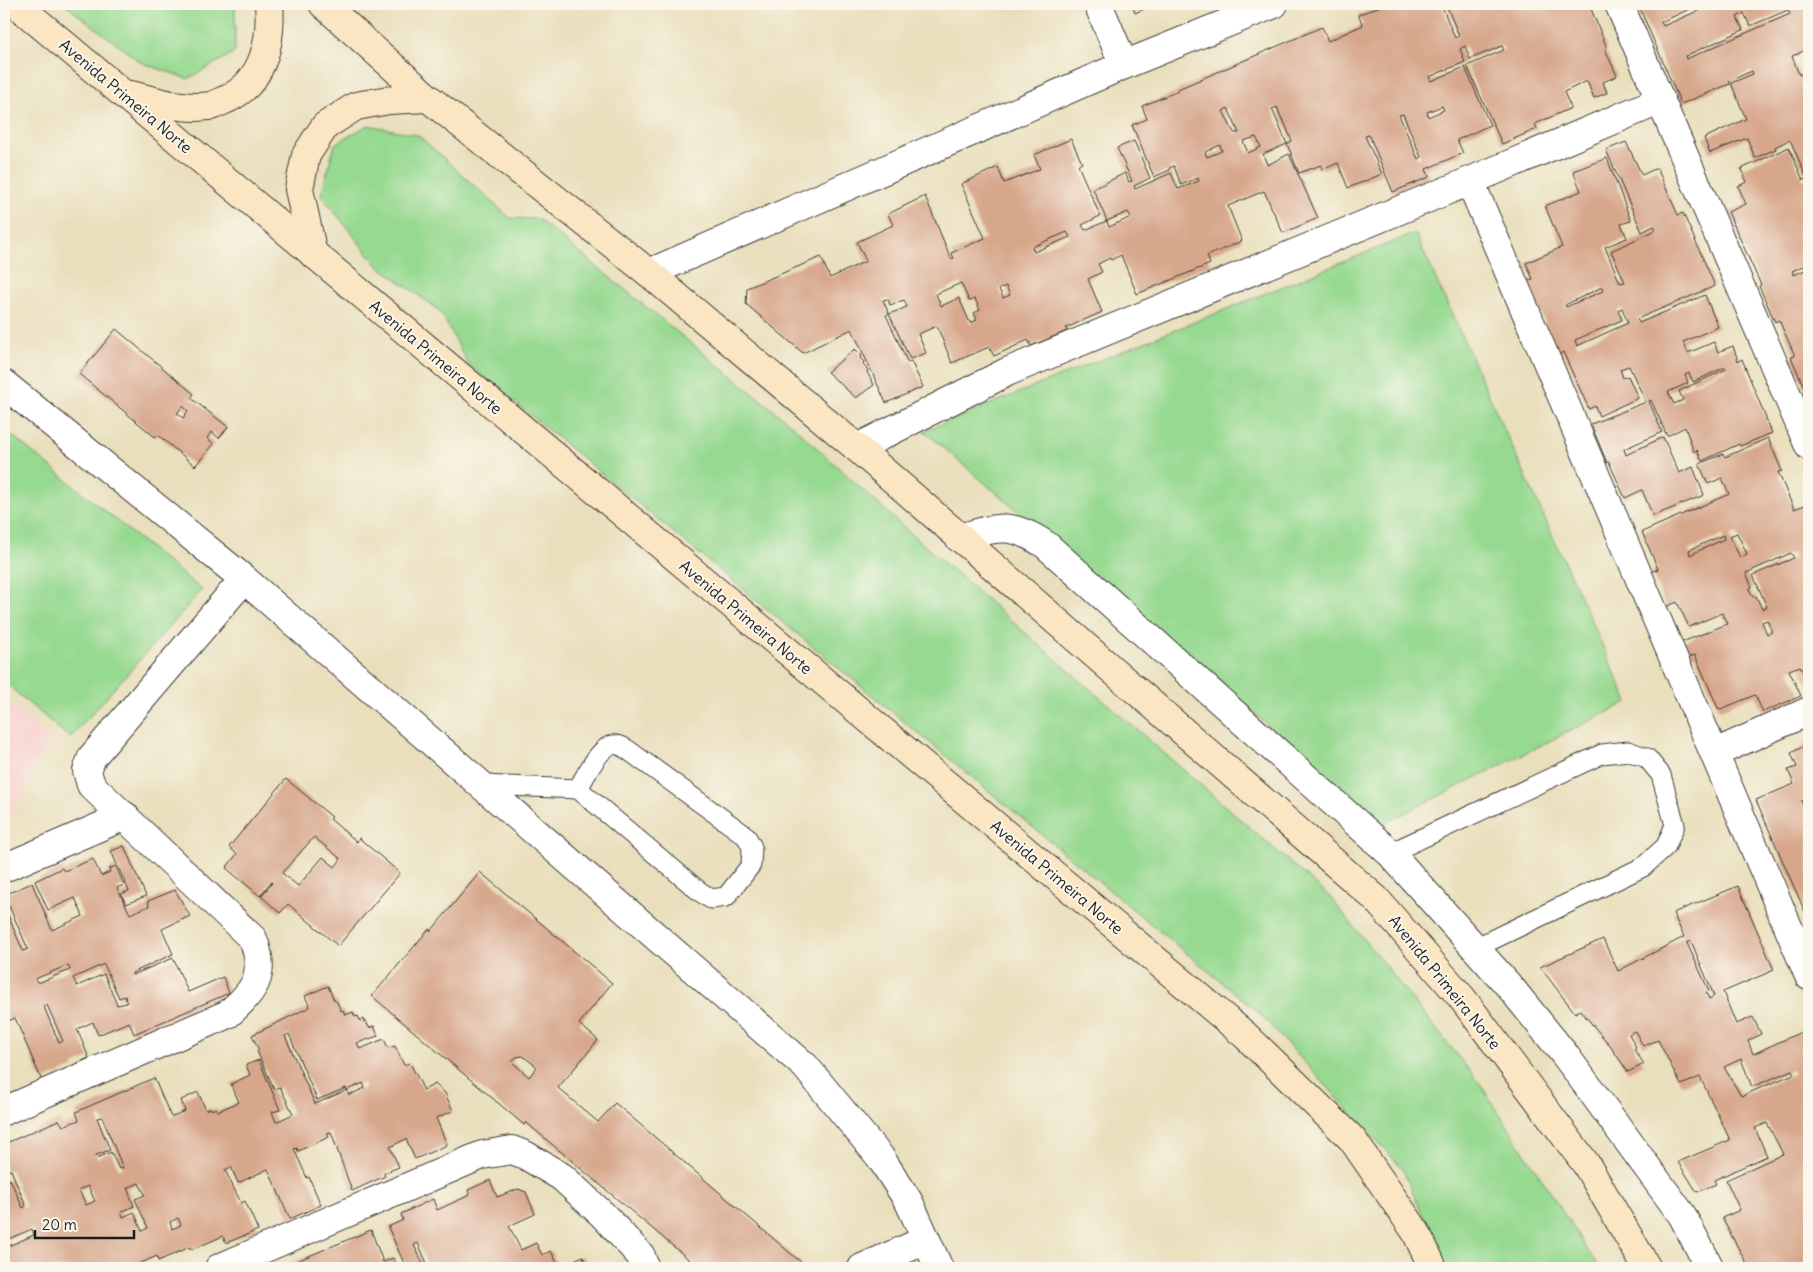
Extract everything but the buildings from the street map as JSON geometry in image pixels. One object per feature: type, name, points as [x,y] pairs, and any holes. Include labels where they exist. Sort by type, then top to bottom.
[{"type":"main road","name":"Avenida Primeira Norte","points":[[16,4],[1245,1035],[1352,1139],[1416,1232],[1433,1268]]},
{"type":"main road","points":[[124,93],[177,106],[211,106],[236,94],[254,78],[265,55],[271,24],[269,4]]},
{"type":"main road","name":"Avenida Primeira Norte","points":[[323,4],[428,98],[649,273],[857,448],[1375,898],[1462,998],[1586,1164],[1647,1268]]},
{"type":"main road","points":[[313,254],[299,189],[306,155],[325,126],[356,106],[389,100],[428,98]]},
{"type":"street","points":[[1098,4],[1124,65]]},
{"type":"street","points":[[649,273],[1124,65],[1274,4]]},
{"type":"street","points":[[1620,4],[1809,446]]},
{"type":"street","points":[[857,448],[1007,372],[1661,100]]},
{"type":"street","points":[[1470,181],[1809,976]]},
{"type":"street","points":[[4,384],[244,579],[805,1066],[880,1157],[909,1202],[939,1268]]},
{"type":"street","points":[[959,538],[991,529],[1008,528],[1028,533],[1046,545],[1390,853],[1510,987],[1565,1055],[1682,1215],[1710,1268]]},
{"type":"street","points":[[4,1111],[228,1014],[246,999],[257,980],[259,954],[253,939],[91,785],[88,771],[92,757],[244,579]]},
{"type":"street","points":[[1715,753],[1809,711]]},
{"type":"street","points":[[4,868],[125,816]]},
{"type":"street","points":[[219,1268],[482,1155],[512,1150],[532,1158],[562,1177],[642,1256],[645,1268]]},
{"type":"street","points":[[862,1268],[926,1240]]},
{"type":"lane","points":[[482,785],[578,789],[711,899],[726,897],[750,865],[752,847],[746,836],[628,750],[617,744],[610,745],[601,752],[578,789]]},
{"type":"lane","points":[[1390,853],[1602,754],[1628,751],[1648,758],[1661,775],[1675,825],[1666,846],[1643,867],[1474,948]]},
{"type":"shaded area","points":[[4,699],[50,737],[15,810],[4,815]]},
{"type":"green space","points":[[64,4],[235,4],[235,52],[188,79],[142,63]]},
{"type":"green space","points":[[368,125],[418,135],[510,218],[538,219],[793,426],[910,533],[1330,897],[1481,1085],[1599,1268],[1446,1268],[1402,1168],[1257,1011],[468,364],[440,311],[377,265],[321,195],[335,144]]},
{"type":"green space","points":[[1415,233],[1628,702],[1383,824],[924,431]]},
{"type":"green space","points":[[4,429],[202,590],[70,738],[4,682]]}]
